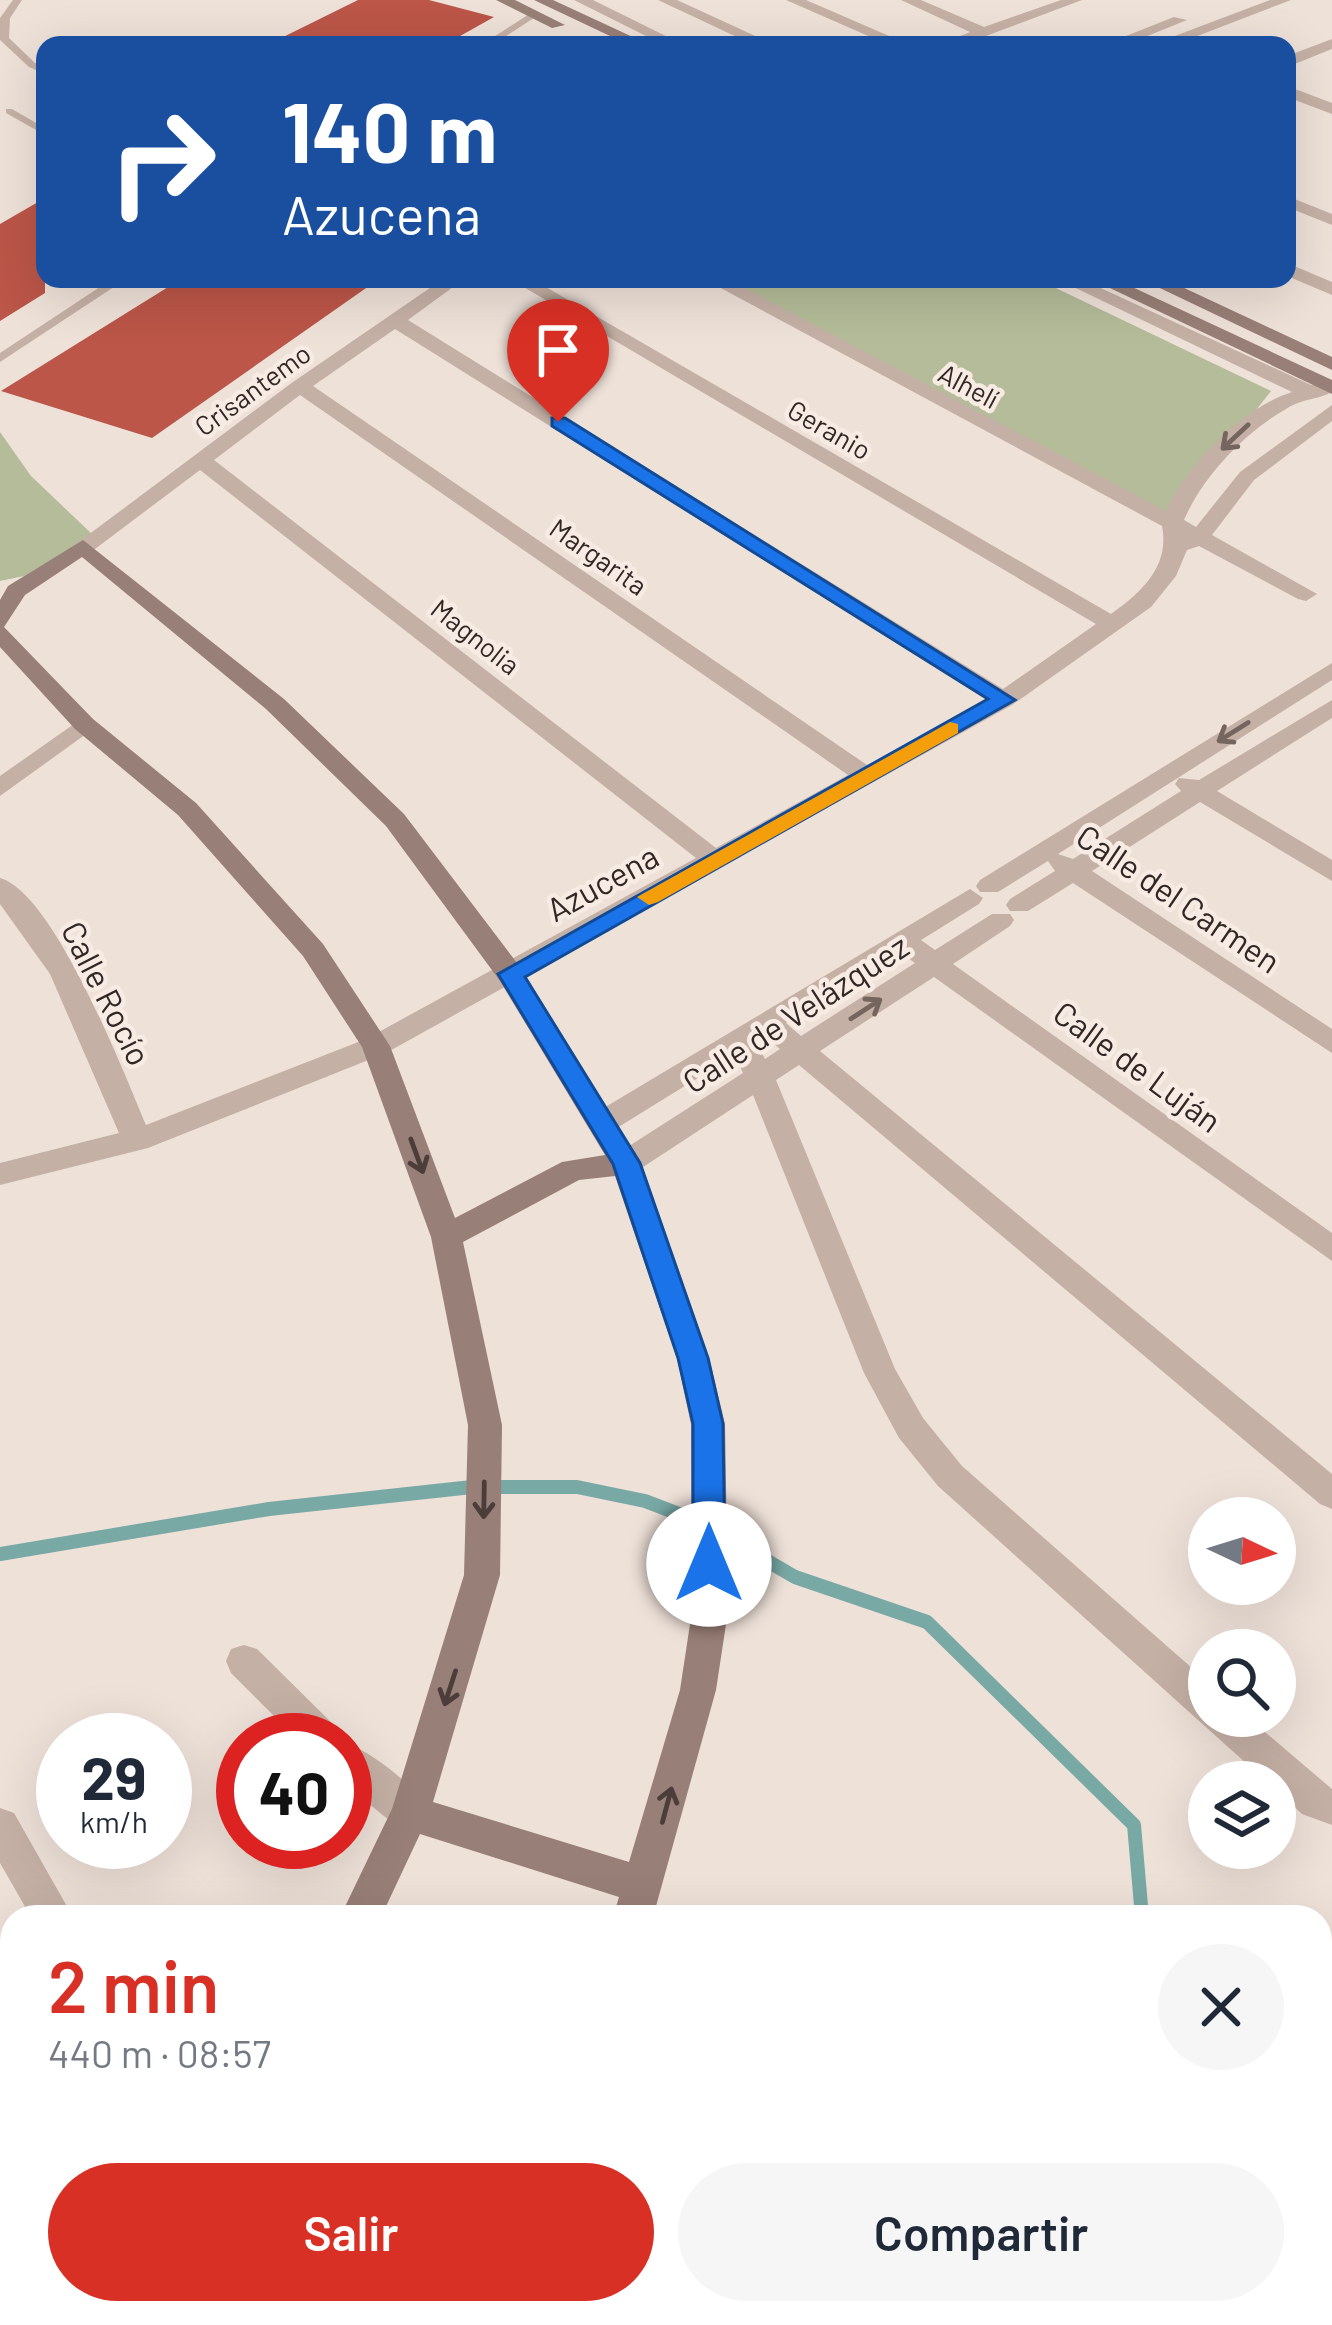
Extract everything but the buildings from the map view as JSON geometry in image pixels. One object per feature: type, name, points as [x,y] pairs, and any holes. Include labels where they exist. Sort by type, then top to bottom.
[{"type":"street","points":[[503,0],[538,7],[617,36]]},
{"type":"street","points":[[581,0],[657,36]]},
{"type":"street","points":[[665,0],[746,36]]},
{"type":"street","points":[[793,0],[880,36]]},
{"type":"street","points":[[908,0],[984,32]]},
{"type":"street","points":[[1028,0],[1050,8]]},
{"type":"street","points":[[973,36],[1075,0]]},
{"type":"street","points":[[1136,36],[1234,0]]},
{"type":"street","points":[[1184,36],[1284,0]]},
{"type":"street","points":[[538,7],[586,36]]},
{"type":"street","points":[[1296,58],[1332,44]]},
{"type":"street","points":[[1296,95],[1332,109]]},
{"type":"street","points":[[1296,205],[1332,220]]},
{"type":"street","points":[[1296,273],[1332,289]]},
{"type":"street","name":"Crisantemo","points":[[83,547],[299,386],[442,288]]},
{"type":"street","name":"Geranio","points":[[534,288],[1114,625]]},
{"type":"street","name":"Alhelí","points":[[729,288],[1183,536],[1306,594]]},
{"type":"street","points":[[1088,288],[1328,385]]},
{"type":"street","points":[[1146,289],[1328,385]]},
{"type":"street","points":[[1146,289],[1274,337],[1328,385]]},
{"type":"street","points":[[396,321],[1004,700]]},
{"type":"street","points":[[1183,536],[1185,494],[1232,440],[1262,415],[1328,385]]},
{"type":"street","name":"Margarita","points":[[299,386],[864,775]]},
{"type":"street","name":"Azucena","points":[[0,1174],[137,1140],[376,1046],[1004,700],[1143,602],[1165,576],[1183,536],[1247,476],[1332,411]]},
{"type":"street","name":"Magnolia","points":[[201,460],[715,860]]},
{"type":"street","points":[[366,1905],[410,1813],[482,1575],[485,1425],[446,1237],[376,1046],[313,950],[187,809],[84,724],[1,631],[16,591],[83,547],[275,704],[395,820],[510,974],[626,1163],[693,1358],[708,1424],[710,1611],[698,1690],[639,1902],[410,1813],[372,1782]]},
{"type":"street","name":"Calle de Velázquez","points":[[602,1123],[903,941],[1332,670]]},
{"type":"street","points":[[1294,694],[1329,712]]},
{"type":"street","name":"Calle de Velázquez","points":[[626,1163],[1199,791],[1329,712]]},
{"type":"street","points":[[0,788],[84,724]]},
{"type":"street","points":[[1169,772],[1332,872]]},
{"type":"street","name":"Calle del Carmen","points":[[1046,851],[1332,1043]]},
{"type":"street","name":"Calle Rocío","points":[[0,887],[22,909],[66,976],[137,1140]]},
{"type":"street","name":"Calle de Luján","points":[[903,941],[1332,1249]]},
{"type":"street","points":[[753,1029],[799,1053],[1332,1494]]},
{"type":"street","points":[[753,1029],[761,1078],[880,1372],[911,1428],[950,1476],[1188,1688]]},
{"type":"street","points":[[573,1170],[602,1123]]},
{"type":"street","points":[[446,1237],[573,1170],[626,1163]]},
{"type":"street","points":[[244,1661],[297,1713]]},
{"type":"street","points":[[1245,1737],[1324,1804]]},
{"type":"street","points":[[0,1826],[46,1905]]},
{"type":"lane","points":[[18,0],[5,18],[4,39],[36,67]]},
{"type":"lane","points":[[498,36],[538,7]]},
{"type":"lane","points":[[9,111],[36,127]]},
{"type":"lane","points":[[0,358],[106,288]]},
{"type":"green space","points":[[731,288],[1056,288],[1271,391],[1171,519]]},
{"type":"green space","points":[[0,432],[31,476],[93,535],[24,576],[0,581]]},
{"type":"waterway","points":[[0,1554],[269,1509],[472,1487],[577,1487],[645,1501],[700,1522]]},
{"type":"waterway","points":[[716,1531],[795,1577],[927,1622],[1134,1825],[1141,1905]]},
{"type":"slow traffic","points":[[649,897],[950,728]]},
{"type":"route","points":[[558,422],[1004,700],[510,974],[626,1163],[693,1358],[708,1424],[709,1564]]}]
